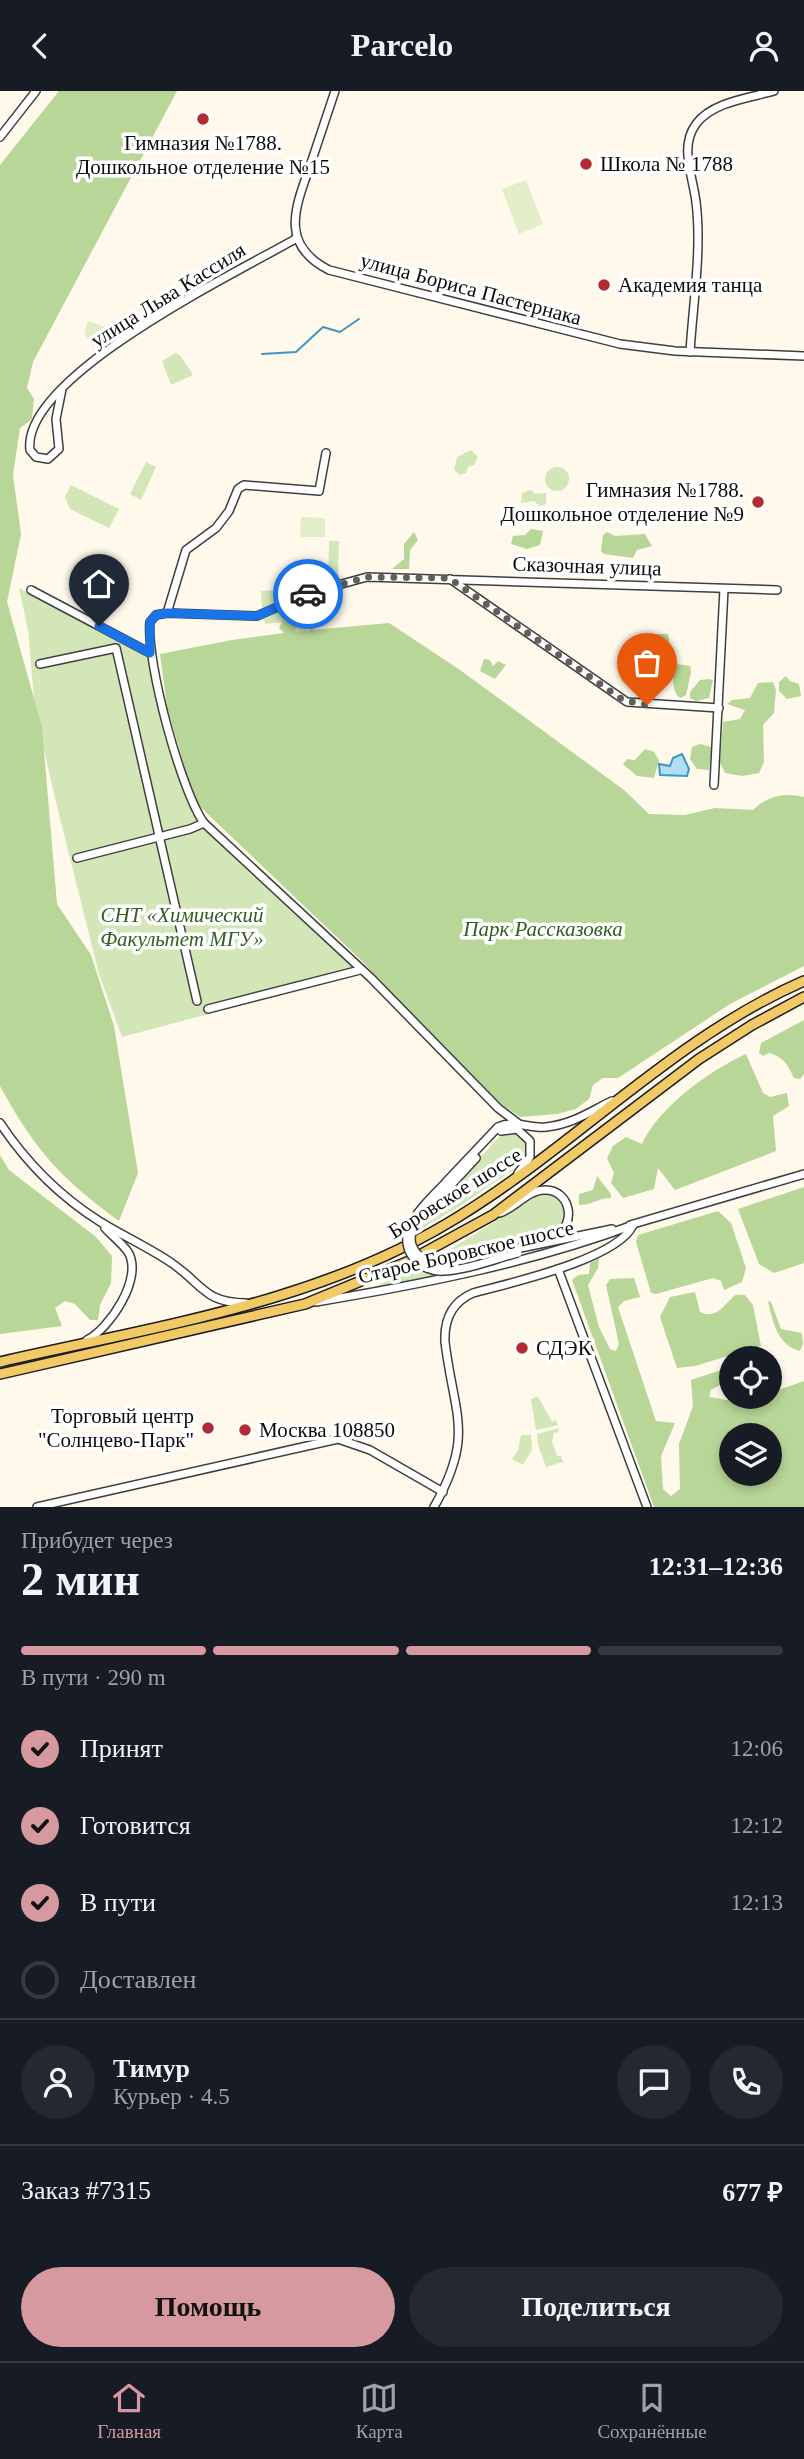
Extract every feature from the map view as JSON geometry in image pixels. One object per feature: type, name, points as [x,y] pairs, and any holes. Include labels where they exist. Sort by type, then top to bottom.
[{"type":"main road","name":"Боровское шоссе","points":[[0,1362],[254,1303],[317,1285],[383,1258],[458,1217],[511,1181],[718,1027],[804,981]]},
{"type":"main road","name":"Боровское шоссе","points":[[0,1374],[304,1304],[407,1262],[493,1215],[699,1059],[752,1025],[804,997]]},
{"type":"street","points":[[0,137],[36,91]]},
{"type":"street","points":[[298,238],[296,207],[335,91]]},
{"type":"street","points":[[690,352],[697,218],[687,147],[693,128],[702,116],[717,107],[774,91]]},
{"type":"street","name":"улица Бориса Пастернака","points":[[298,238],[307,255],[330,270],[601,340],[690,352],[804,356]]},
{"type":"street","name":"улица Льва Кассиля","points":[[62,389],[56,419],[60,449],[48,459],[36,457],[30,450],[32,432],[50,400],[62,389],[97,358],[135,330],[298,238]]},
{"type":"street","points":[[326,453],[319,491],[244,485],[238,489],[229,511],[216,528],[186,550],[167,613],[156,615],[150,622],[150,653],[193,808],[204,823],[360,969],[498,1108],[519,1124]]},
{"type":"street","name":"Сказочная улица","points":[[167,613],[257,616],[309,593],[361,578],[449,578],[777,590]]},
{"type":"street","points":[[449,578],[627,702],[719,708]]},
{"type":"street","points":[[714,785],[724,589]]},
{"type":"street","points":[[31,590],[150,653]]},
{"type":"street","points":[[40,664],[116,648],[197,1000]]},
{"type":"street","points":[[77,859],[204,823]]},
{"type":"street","points":[[208,1009],[360,969]]},
{"type":"street","points":[[498,1127],[519,1124],[542,1128],[572,1122],[629,1093]]},
{"type":"street","points":[[498,1108],[498,1127],[414,1226],[413,1245],[422,1259],[442,1266],[615,1231]]},
{"type":"street","points":[[0,1123],[41,1175],[97,1220],[129,1253],[132,1276],[110,1321],[100,1333],[82,1343]]},
{"type":"street","points":[[448,1184],[498,1134],[510,1128],[524,1133],[531,1149],[529,1159],[511,1181]]},
{"type":"street","points":[[546,1240],[633,1224],[804,1174]]},
{"type":"street","points":[[493,1215],[511,1208],[537,1191],[556,1192],[568,1205],[568,1221],[562,1233],[517,1251]]},
{"type":"street","points":[[97,1220],[172,1263],[210,1296],[224,1303],[254,1303]]},
{"type":"street","points":[[434,1507],[457,1460],[460,1433],[444,1332],[455,1305],[473,1293],[558,1269],[619,1242],[629,1235],[633,1224]]},
{"type":"street","name":"Старое Боровское шоссе","points":[[304,1304],[457,1275],[600,1239],[633,1224]]},
{"type":"street","points":[[558,1269],[647,1507]]},
{"type":"street","points":[[37,1507],[338,1439],[370,1450],[443,1492]]},
{"type":"green space","points":[[59,91],[177,91],[33,362],[27,388],[34,399],[32,419],[20,428],[13,475],[21,534],[7,602],[42,727],[57,904],[91,955],[114,1026],[138,1173],[119,1221],[80,1191],[50,1161],[25,1128],[0,1086],[0,165]]},
{"type":"green space","points":[[526,180],[543,224],[519,234],[502,189]]},
{"type":"green space","points":[[88,321],[112,329],[110,335],[94,347],[84,334]]},
{"type":"green space","points":[[175,353],[180,355],[193,375],[171,385],[162,361]]},
{"type":"green space","points":[[471,450],[478,457],[466,473],[459,475],[454,469],[457,457]]},
{"type":"green space","points":[[146,462],[156,467],[141,500],[130,494]]},
{"type":"green space","points":[[557,467],[566,470],[569,479],[566,488],[557,491],[548,488],[545,479],[548,470]]},
{"type":"green space","points":[[71,485],[119,509],[109,528],[70,509],[65,497]]},
{"type":"green space","points":[[531,490],[535,494],[546,493],[546,504],[540,506],[534,501],[521,503],[522,493]]},
{"type":"green space","points":[[301,517],[325,518],[325,537],[300,537]]},
{"type":"green space","points":[[531,529],[543,531],[540,545],[527,549],[511,544],[513,536],[525,535]]},
{"type":"green space","points":[[414,532],[418,540],[410,550],[409,569],[392,569],[404,559],[404,544]]},
{"type":"green space","points":[[607,532],[615,536],[645,534],[652,546],[637,550],[633,558],[604,554],[601,551],[603,535]]},
{"type":"green space","points":[[329,541],[339,541],[338,580],[328,583]]},
{"type":"green space","name":"СНТ «Химический Факультет МГУ»","points":[[19,588],[148,655],[193,811],[359,961],[363,973],[122,1037],[99,974],[53,790],[35,709],[28,630]]},
{"type":"green space","points":[[292,589],[293,597],[262,609],[261,591]]},
{"type":"green space","points":[[324,592],[330,596],[300,606],[307,631],[287,633],[284,622],[265,624],[264,618]]},
{"type":"green space","name":"Парк Рассказовка","points":[[308,611],[320,616],[321,622],[313,630],[389,623],[460,670],[624,790],[649,814],[685,815],[715,808],[753,810],[764,801],[777,796],[804,797],[804,966],[730,1004],[618,1078],[603,1078],[593,1085],[589,1099],[576,1109],[557,1114],[520,1117],[500,1103],[431,1036],[362,961],[194,801],[167,706],[160,654],[284,633],[279,628],[283,620],[297,625],[295,632],[311,630],[307,628],[303,614]]},
{"type":"green space","points":[[640,634],[668,634],[671,655],[651,659],[643,654],[634,647]]},
{"type":"green space","points":[[484,659],[490,660],[493,666],[498,661],[506,665],[495,679],[480,671]]},
{"type":"green space","points":[[678,664],[690,666],[691,672],[686,695],[680,698],[673,682]]},
{"type":"green space","points":[[786,676],[790,681],[799,684],[801,696],[787,699],[779,691],[779,682]]},
{"type":"green space","points":[[700,680],[713,680],[709,698],[696,701],[690,698],[690,692]]},
{"type":"green space","points":[[773,682],[776,690],[774,713],[763,725],[764,762],[759,773],[742,776],[725,773],[720,763],[723,722],[740,719],[745,710],[727,704],[732,700],[750,698],[758,683]]},
{"type":"green space","points":[[700,744],[712,747],[709,770],[697,769],[690,759],[692,747]]},
{"type":"green space","points":[[645,749],[654,752],[659,760],[654,778],[637,776],[623,764],[627,759],[635,760]]},
{"type":"green space","points":[[804,1020],[804,1074],[800,1079],[794,1078],[782,1059],[769,1053],[763,1056],[759,1053],[761,1043]]},
{"type":"green space","points":[[746,1054],[763,1093],[770,1097],[787,1093],[789,1106],[773,1116],[776,1151],[675,1190],[658,1168],[654,1189],[623,1198],[611,1183],[614,1173],[607,1158],[613,1146],[626,1137],[642,1144],[660,1117],[686,1091]]},
{"type":"green space","points":[[516,1132],[526,1138],[529,1153],[523,1163],[416,1232],[424,1218],[500,1136]]},
{"type":"green space","points":[[0,1155],[9,1170],[96,1237],[112,1256],[111,1283],[100,1305],[98,1320],[90,1320],[75,1304],[65,1301],[55,1308],[62,1326],[0,1334]]},
{"type":"green space","points":[[597,1176],[611,1194],[611,1198],[579,1205],[579,1194],[593,1190]]},
{"type":"green space","points":[[804,1187],[804,1263],[774,1273],[759,1264],[738,1209]]},
{"type":"green space","points":[[542,1193],[555,1196],[564,1205],[562,1226],[554,1234],[445,1263],[431,1261]]},
{"type":"green space","points":[[718,1211],[731,1223],[746,1268],[742,1282],[724,1290],[721,1281],[713,1278],[656,1294],[651,1293],[636,1242],[638,1235]]},
{"type":"green space","points":[[599,1259],[598,1268],[588,1285],[599,1327],[610,1349],[616,1351],[619,1344],[606,1285],[610,1279],[634,1278],[640,1297],[624,1301],[618,1307],[656,1421],[675,1423],[661,1456],[663,1489],[671,1496],[680,1489],[679,1444],[693,1406],[691,1380],[719,1371],[719,1386],[711,1390],[709,1397],[719,1399],[719,1409],[782,1409],[782,1389],[804,1381],[804,1507],[654,1507],[572,1280],[578,1275],[589,1274],[590,1263]]},
{"type":"green space","points":[[418,1267],[449,1273],[374,1287]]},
{"type":"green space","points":[[695,1292],[700,1312],[711,1314],[735,1295],[745,1295],[753,1305],[761,1346],[719,1346],[719,1359],[677,1368],[660,1317],[670,1297]]},
{"type":"green space","points":[[768,1301],[771,1302],[781,1329],[802,1333],[803,1344],[800,1351],[786,1344],[777,1332]]},
{"type":"green space","points":[[538,1396],[552,1422],[556,1420],[558,1425],[536,1430],[531,1399]]},
{"type":"green space","points":[[559,1428],[558,1433],[554,1432],[552,1442],[557,1456],[561,1456],[563,1462],[546,1467],[537,1434]]},
{"type":"green space","points":[[521,1435],[531,1435],[532,1450],[523,1465],[512,1459],[518,1450]]},
{"type":"water","points":[[682,754],[689,769],[687,776],[660,775],[659,764],[670,766],[673,758]]},
{"type":"waterway","points":[[262,354],[296,352],[323,327],[340,332],[359,319]]},
{"type":"way so far","points":[[308,594],[367,577],[449,578],[623,700],[647,705]]},
{"type":"place","name":"Гимназия №1788. Дошкольное отделение №15","points":[[203,119]]},
{"type":"place","name":"Школа № 1788","points":[[586,164]]},
{"type":"place","name":"Академия танца","points":[[604,285]]},
{"type":"place","name":"Гимназия №1788. Дошкольное отделение №9","points":[[758,502]]},
{"type":"place","name":"СДЭК","points":[[522,1348]]},
{"type":"place","name":"Торговый центр \"Солнцево-Парк\"","points":[[208,1428]]},
{"type":"place","name":"Москва 108850","points":[[245,1430]]},
{"type":"route","points":[[99,626],[150,653],[150,622],[156,615],[167,613],[257,616],[308,594]]}]
